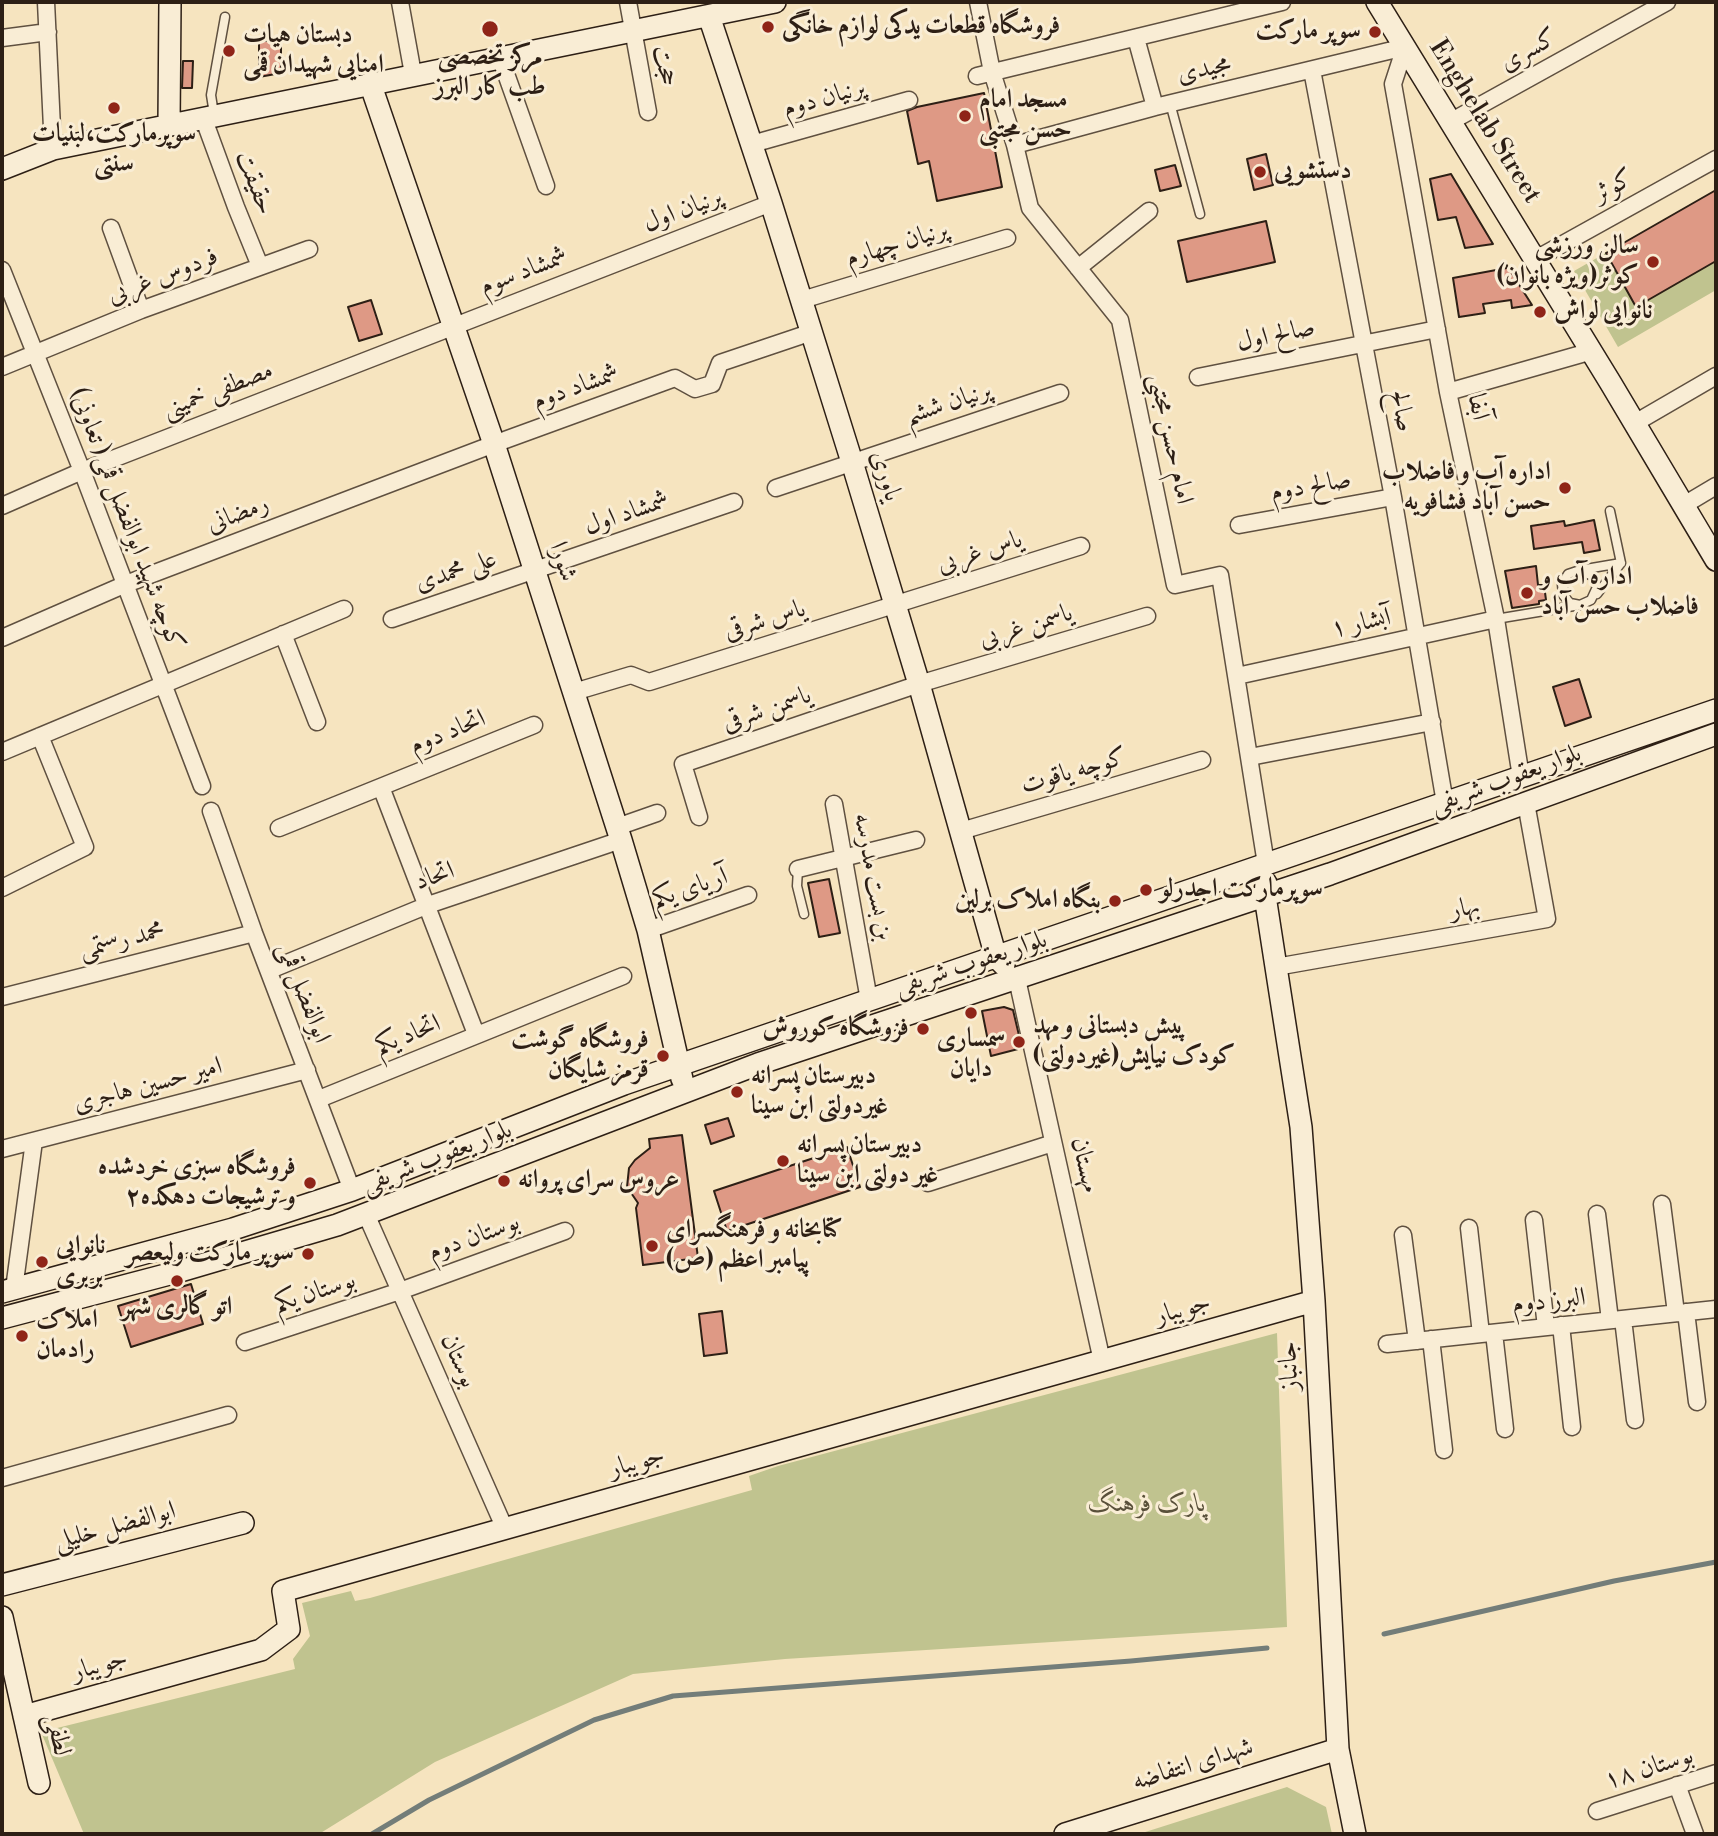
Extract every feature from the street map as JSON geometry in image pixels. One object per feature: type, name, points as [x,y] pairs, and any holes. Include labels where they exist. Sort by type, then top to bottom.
[{"type":"street","points":[[46,2],[53,149]]},
{"type":"street","points":[[169,124],[170,2]]},
{"type":"street","points":[[400,2],[413,74]]},
{"type":"street","name":"حجت","points":[[628,2],[648,112]]},
{"type":"street","points":[[2,169],[53,149],[775,2]]},
{"type":"street","name":"امام حسن مجتبی","points":[[978,2],[984,74],[1015,145],[1030,208],[1120,320],[1175,585],[1220,575],[1266,864]]},
{"type":"street","points":[[984,74],[1282,2]]},
{"type":"street","name":"Enghelab Street","points":[[1377,2],[1592,351],[1716,561]]},
{"type":"street","name":"کسری","points":[[1450,122],[1667,2]]},
{"type":"street","name":"یاوری","points":[[709,16],[852,462],[919,684],[996,957]]},
{"type":"street","points":[[2,38],[48,32]]},
{"type":"street","points":[[1136,38],[1162,105]]},
{"type":"street","name":"مجیدی","points":[[1015,145],[1162,105],[1405,47]]},
{"type":"street","name":"آبفا","points":[[1405,47],[1393,84],[1448,392],[1496,619],[1521,777]]},
{"type":"street","points":[[500,57],[545,186]]},
{"type":"street","name":"صالح","points":[[1312,70],[1393,498],[1445,803]]},
{"type":"street","name":"شورا","points":[[370,83],[494,444],[619,834],[648,930],[685,1093]]},
{"type":"street","name":"پرنیان دوم","points":[[752,144],[909,100]]},
{"type":"street","name":"حقیقت","points":[[208,116],[261,266]]},
{"type":"street","name":"کوثر","points":[[1535,259],[1716,160]]},
{"type":"street","name":"پرنیان اول","points":[[612,265],[771,203]]},
{"type":"street","points":[[1078,268],[1149,211]]},
{"type":"street","points":[[111,228],[141,310]]},
{"type":"street","name":"پرنیان چهارم","points":[[802,300],[1007,238]]},
{"type":"street","name":"فردوس غربی","points":[[2,367],[141,310],[309,249]]},
{"type":"street","name":"شمشاد سوم","points":[[454,326],[612,265]]},
{"type":"street","name":"کوچه شهید ابوالفضل قمی( تعاونی)","points":[[2,270],[126,584],[202,786]]},
{"type":"street","name":"مصطفی خمینی","points":[[2,506],[82,471],[454,326]]},
{"type":"street","name":"صالح اول","points":[[1198,377],[1437,329]]},
{"type":"street","name":"شمشاد دوم","points":[[494,444],[675,378],[695,389],[712,384],[720,363],[812,332]]},
{"type":"street","points":[[1448,392],[1592,351]]},
{"type":"street","points":[[1635,424],[1716,376]]},
{"type":"street","name":"پرنیان ششم","points":[[776,488],[1060,393]]},
{"type":"street","name":"رمضانی","points":[[2,638],[126,584],[494,444]]},
{"type":"street","points":[[1684,505],[1716,486]]},
{"type":"street","name":"صالح دوم","points":[[1239,525],[1393,498]]},
{"type":"street","name":"شمشاد اول","points":[[536,571],[734,502]]},
{"type":"street","name":"یاس غربی","points":[[895,606],[1081,546]]},
{"type":"street","name":"علی محمدی","points":[[392,619],[536,571]]},
{"type":"street","name":"یاس شرقی","points":[[574,692],[631,675],[649,682],[895,606]]},
{"type":"street","points":[[2,752],[344,609]]},
{"type":"street","name":"یاسمن غربی","points":[[919,684],[1147,616]]},
{"type":"street","name":"آبشار ۱","points":[[1237,676],[1496,619]]},
{"type":"street","points":[[283,634],[317,722]]},
{"type":"street","name":"یاسمن شرقی","points":[[699,817],[684,764],[919,684]]},
{"type":"street","name":"بلوار یعقوب شریفی","points":[[8,1290],[233,1229],[352,1190],[624,1084],[1716,710]]},
{"type":"street","points":[[1250,757],[1432,722]]},
{"type":"street","name":"اتحاد دوم","points":[[279,828],[534,725]]},
{"type":"street","name":"بلوار یعقوب شریفی","points":[[2,1315],[177,1272],[337,1225],[758,1064],[1265,896],[1716,734]]},
{"type":"street","points":[[2,888],[85,847],[40,736]]},
{"type":"street","name":"کوچه یاقوت","points":[[961,831],[1202,760]]},
{"type":"street","points":[[381,787],[428,905]]},
{"type":"street","name":"بهار","points":[[1276,967],[1547,919],[1527,803]]},
{"type":"street","name":"بن بست مدرسه","points":[[834,804],[869,1000]]},
{"type":"street","name":"ابوالفضل قمی","points":[[211,811],[254,933],[352,1190]]},
{"type":"street","name":"اتحاد","points":[[270,970],[428,905],[619,834],[657,813]]},
{"type":"street","points":[[799,869],[916,840]]},
{"type":"street","name":"جانباز","points":[[1266,864],[1265,896],[1301,1127],[1314,1301],[1338,1749],[1355,1834]]},
{"type":"street","name":"آریای یکم","points":[[648,930],[748,895]]},
{"type":"street","name":"اتحاد یکم","points":[[428,905],[477,1034]]},
{"type":"street","name":"محمد رستمی","points":[[2,997],[254,933]]},
{"type":"street","points":[[996,957],[1017,979]]},
{"type":"street","name":"اتحاد یکم","points":[[319,1099],[623,976]]},
{"type":"street","name":"مهستان","points":[[1017,979],[1102,1362]]},
{"type":"street","name":"امیر حسین هاجری","points":[[2,1149],[307,1070]]},
{"type":"street","points":[[2,1315],[34,1141]]},
{"type":"street","points":[[928,1183],[1054,1143]]},
{"type":"street","points":[[1662,1204],[1698,1402]]},
{"type":"street","name":"بوستان","points":[[366,1214],[505,1529]]},
{"type":"street","points":[[1597,1214],[1636,1420]]},
{"type":"street","points":[[1534,1220],[1572,1427]]},
{"type":"street","points":[[1469,1228],[1505,1429]]},
{"type":"street","name":"بوستان دوم","points":[[400,1291],[565,1231]]},
{"type":"street","points":[[1404,1235],[1444,1450]]},
{"type":"street","name":"بوستان یکم","points":[[245,1342],[400,1291]]},
{"type":"street","name":"جویبار","points":[[24,1716],[261,1650],[289,1629],[283,1591],[1314,1301]]},
{"type":"street","name":"البرز دوم","points":[[1387,1344],[1716,1309]]},
{"type":"street","points":[[2,1478],[228,1415]]},
{"type":"street","name":"ابوالفضل خلیلی","points":[[2,1585],[243,1523]]},
{"type":"street","name":"لطفی","points":[[2,1617],[39,1783]]},
{"type":"street","name":"شهدای انتفاضه","points":[[1065,1834],[1338,1749]]},
{"type":"street","name":"بوستان ۱۸","points":[[1597,1811],[1716,1773]]},
{"type":"street","points":[[1677,1786],[1695,1834]]},
{"type":"lane","points":[[208,116],[225,17]]},
{"type":"lane","points":[[1162,105],[1200,215]]},
{"type":"lane","points":[[1610,511],[1621,563]]},
{"type":"lane","points":[[1496,619],[1580,605],[1591,600],[1621,563]]},
{"type":"lane","points":[[1560,608],[1562,584],[1568,574],[1621,563]]},
{"type":"lane","points":[[1580,570],[1592,576],[1597,587],[1591,600]]},
{"type":"lane","points":[[1563,595],[1570,603],[1580,605]]},
{"type":"lane","points":[[799,869],[797,886],[804,915]]},
{"type":"green space","name":"سالن ورزشی کوثر(ویژه بانوان)","points":[[1716,190],[1716,290],[1618,347],[1574,271]]},
{"type":"green space","name":"پارک فرهنگ","points":[[1277,1333],[1287,1627],[785,1659],[633,1674],[435,1762],[319,1834],[84,1834],[41,1732],[295,1669],[293,1659],[310,1636],[302,1603],[351,1591],[355,1601],[370,1598],[752,1490],[749,1476],[778,1466]]},
{"type":"green space","points":[[1287,1787],[1326,1807],[1332,1834],[1139,1834]]},
{"type":"building","points":[[259,41],[281,41],[281,73],[259,77]]},
{"type":"building","points":[[183,61],[193,61],[192,88],[182,88]]},
{"type":"building","name":"مسجد امام حسن مجتبی","points":[[984,93],[1002,187],[937,201],[929,161],[918,164],[907,111]]},
{"type":"building","name":"دستشویی","points":[[1266,154],[1273,185],[1254,190],[1247,159]]},
{"type":"building","points":[[1175,165],[1181,186],[1160,191],[1155,170]]},
{"type":"building","points":[[1451,174],[1493,244],[1465,248],[1456,217],[1438,220],[1430,179]]},
{"type":"building","name":"سالن ورزشی کوثر(ویژه بانوان)","points":[[1716,190],[1716,261],[1636,307],[1606,253]]},
{"type":"building","points":[[1266,221],[1275,262],[1187,282],[1178,241]]},
{"type":"building","points":[[1506,264],[1532,305],[1512,308],[1511,300],[1483,304],[1485,313],[1459,317],[1453,278],[1507,268]]},
{"type":"building","points":[[371,300],[382,334],[359,341],[348,307]]},
{"type":"building","points":[[1594,520],[1600,550],[1584,553],[1582,542],[1534,549],[1531,526],[1564,521],[1565,526]]},
{"type":"building","name":"اداره آب و فاضلاب حسن آباد","points":[[1536,566],[1538,585],[1544,585],[1546,600],[1539,601],[1539,604],[1512,608],[1505,571]]},
{"type":"building","points":[[1579,679],[1591,717],[1565,726],[1553,687]]},
{"type":"building","points":[[829,879],[840,933],[819,937],[808,883]]},
{"type":"building","points":[[1004,1007],[1013,1010],[1022,1048],[991,1056],[982,1011]]},
{"type":"building","points":[[728,1118],[734,1136],[711,1144],[705,1125]]},
{"type":"building","points":[[682,1135],[698,1258],[643,1265],[636,1208],[638,1203],[627,1187],[629,1168],[650,1148],[649,1139]]},
{"type":"building","name":"دبیرستان پسرانه غیر دولتی ابن سینا","points":[[847,1147],[860,1187],[727,1231],[714,1191]]},
{"type":"building","points":[[191,1284],[203,1324],[131,1347],[118,1306]]},
{"type":"building","points":[[722,1311],[727,1353],[704,1356],[699,1314]]},
{"type":"waterway","points":[[1384,1634],[1614,1581],[1716,1562]]},
{"type":"waterway","points":[[372,1834],[429,1800],[594,1720],[673,1696],[1267,1648]]},
{"type":"place","name":"فروشگاه قطعات یدکی لوازم خانگی","points":[[768,27]]},
{"type":"place","name":"مرکز تخصصی طب کار البرز","points":[[490,29]]},
{"type":"place","name":"سوپر مارکت","points":[[1375,32]]},
{"type":"place","name":"دبستان هیات امنایی شهیدان قمی","points":[[229,51]]},
{"type":"place","name":"سوپرمارکت،لبنیات سنتی","points":[[114,108]]},
{"type":"place","name":"مسجد امام حسن مجتبی","points":[[965,116]]},
{"type":"place","name":"دستشویی","points":[[1260,172]]},
{"type":"place","name":"سالن ورزشی کوثر(ویژه بانوان)","points":[[1653,262]]},
{"type":"place","name":"نانوایی لواش","points":[[1540,312]]},
{"type":"place","name":"اداره آب و فاضلاب حسن آباد فشافویه","points":[[1565,488]]},
{"type":"place","name":"اداره آب و فاضلاب حسن آباد","points":[[1527,593]]},
{"type":"place","name":"سوپرمارکت اجدرلو","points":[[1146,890]]},
{"type":"place","name":"بنگاه املاک برلین","points":[[1115,901]]},
{"type":"place","name":"سمساری دایان","points":[[971,1013]]},
{"type":"place","name":"فزوشگاه کوروش","points":[[923,1029]]},
{"type":"place","name":"پیش دبستانی و مهد کودک نیایش(غیردولتی)","points":[[1019,1042]]},
{"type":"place","name":"فروشگاه گوشت قرمز شایگان","points":[[663,1056]]},
{"type":"place","name":"دبیرستان پسرانه غیردولتی ابن سینا","points":[[737,1092]]},
{"type":"place","name":"دبیرستان پسرانه غیر دولتی ابن سینا","points":[[783,1161]]},
{"type":"place","name":"عروس سرای پروانه","points":[[504,1181]]},
{"type":"place","name":"فروشگاه سبزی خردشده و ترشیجات دهکده۲","points":[[310,1183]]},
{"type":"place","name":"کتابخانه و فرهنگسرای پیامبر اعظم (ص)","points":[[652,1246]]},
{"type":"place","name":"سوپر مارکت ولیعصر","points":[[308,1254]]},
{"type":"place","name":"نانوایی بربری","points":[[42,1262]]},
{"type":"place","name":"اتو گالری شهر","points":[[177,1281]]},
{"type":"place","name":"املاک رادمان","points":[[22,1336]]}]
